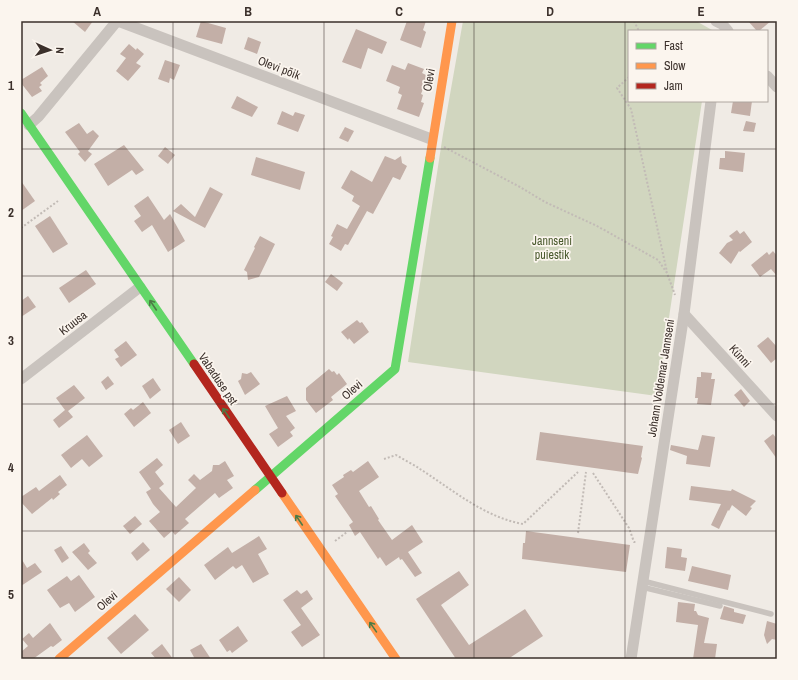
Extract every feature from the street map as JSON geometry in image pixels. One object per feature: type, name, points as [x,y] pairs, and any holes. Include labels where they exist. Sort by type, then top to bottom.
[{"type":"main road","name":"Olevi","points":[[59,659],[395,369],[431,139],[452,21]]},
{"type":"main road","name":"Vabaduse pst","points":[[21,113],[134,292],[270,476],[396,659]]},
{"type":"street","points":[[29,125],[38,117],[117,21]]},
{"type":"street","name":"Olevi põik","points":[[117,21],[431,139]]},
{"type":"street","points":[[768,77],[777,88]]},
{"type":"street","name":"Johann Voldemar Jannseni","points":[[631,659],[684,314],[712,102]]},
{"type":"street","name":"Kruusa","points":[[21,379],[134,292]]},
{"type":"street","name":"Künni","points":[[684,314],[777,416]]},
{"type":"lane","points":[[642,584],[720,606]]},
{"type":"lane","points":[[642,584],[692,593],[771,614]]},
{"type":"path","points":[[634,21],[638,30]]},
{"type":"path","points":[[628,78],[617,88],[631,109],[667,273],[676,296]]},
{"type":"path","points":[[431,139],[545,202],[631,244],[658,260],[667,273]]},
{"type":"path","points":[[21,228],[58,201]]},
{"type":"path","points":[[384,459],[396,455],[419,468],[466,500],[507,521],[523,524],[578,472]]},
{"type":"path","points":[[578,533],[586,472]]},
{"type":"path","points":[[593,472],[629,528],[634,542],[648,544]]},
{"type":"green space","name":"Jannseni puiestik","points":[[463,21],[696,21],[712,30],[628,30],[628,102],[702,102],[657,396],[408,362],[443,134]]},
{"type":"building","points":[[72,21],[93,21],[85,32]]},
{"type":"building","points":[[201,21],[226,28],[222,44],[196,37]]},
{"type":"building","points":[[407,21],[426,21],[423,30],[426,32],[421,48],[400,40]]},
{"type":"building","points":[[748,21],[771,21],[760,30],[756,30]]},
{"type":"building","points":[[356,29],[387,42],[382,54],[368,48],[361,69],[342,62]]},
{"type":"building","points":[[248,37],[261,42],[257,54],[244,49]]},
{"type":"building","points":[[129,44],[144,54],[136,63],[141,66],[128,81],[116,71],[126,58],[120,54]]},
{"type":"building","points":[[165,60],[180,65],[174,80],[170,78],[169,83],[158,79]]},
{"type":"building","points":[[408,63],[424,69],[422,73],[428,76],[421,94],[423,95],[421,102],[424,103],[419,117],[397,109],[402,95],[398,93],[400,87],[386,81],[392,65],[405,70]]},
{"type":"building","points":[[42,67],[48,76],[40,83],[42,85],[39,87],[42,91],[32,97],[21,83],[21,80]]},
{"type":"building","points":[[237,96],[258,107],[252,117],[231,108]]},
{"type":"building","points":[[733,102],[752,102],[750,116],[731,113]]},
{"type":"building","points":[[282,111],[293,116],[295,112],[305,115],[298,132],[277,124]]},
{"type":"building","points":[[746,121],[756,123],[754,132],[743,131]]},
{"type":"building","points":[[79,123],[87,134],[93,130],[99,136],[88,151],[92,154],[85,162],[78,154],[80,152],[65,132]]},
{"type":"building","points":[[345,127],[354,131],[348,142],[339,138]]},
{"type":"building","points":[[124,145],[144,170],[136,175],[132,170],[108,186],[94,164]]},
{"type":"building","points":[[165,147],[175,155],[168,164],[158,156]]},
{"type":"building","points":[[725,151],[745,153],[743,172],[719,169],[720,158],[725,158]]},
{"type":"building","points":[[385,156],[395,160],[401,156],[402,163],[407,166],[400,180],[393,177],[373,214],[367,211],[348,245],[345,244],[341,251],[329,244],[333,237],[331,236],[337,224],[347,229],[360,206],[352,201],[354,196],[341,188],[351,170],[372,182]]},
{"type":"building","points":[[256,157],[305,172],[300,190],[251,175]]},
{"type":"building","points":[[21,181],[35,201],[21,211]]},
{"type":"building","points":[[210,187],[223,194],[205,228],[173,211],[181,204],[195,217]]},
{"type":"building","points":[[148,196],[164,220],[170,214],[185,241],[168,252],[152,225],[142,232],[134,221],[141,216],[134,206]]},
{"type":"building","points":[[50,216],[68,244],[53,253],[35,226]]},
{"type":"building","points":[[737,230],[740,234],[744,231],[752,242],[740,252],[739,251],[731,264],[719,253],[727,243],[733,240],[729,236]]},
{"type":"building","points":[[260,236],[275,244],[259,277],[248,280],[247,272],[244,270]]},
{"type":"building","points":[[773,251],[777,256],[777,276],[771,269],[760,277],[751,265],[767,252],[769,255]]},
{"type":"building","points":[[86,270],[96,284],[69,303],[59,288]]},
{"type":"building","points":[[331,274],[343,283],[337,291],[325,282]]},
{"type":"building","points":[[28,296],[36,307],[21,317],[21,301]]},
{"type":"building","points":[[357,320],[360,323],[362,322],[369,332],[354,344],[341,332]]},
{"type":"building","points":[[768,337],[777,347],[777,358],[771,363],[757,346]]},
{"type":"building","points":[[126,341],[137,355],[121,367],[115,359],[119,357],[114,350]]},
{"type":"building","points":[[329,369],[332,372],[334,371],[337,375],[339,373],[347,384],[331,397],[333,400],[316,413],[306,400],[306,388]]},
{"type":"building","points":[[251,372],[260,384],[245,395],[238,381],[241,379],[242,373],[247,374]]},
{"type":"building","points":[[701,372],[712,373],[711,379],[715,379],[711,405],[697,404],[698,398],[695,398],[697,377],[701,377]]},
{"type":"building","points":[[108,376],[114,384],[106,390],[101,382]]},
{"type":"building","points":[[153,378],[161,390],[150,399],[142,386]]},
{"type":"building","points":[[74,385],[85,398],[68,411],[73,417],[59,428],[53,420],[65,410],[56,398]]},
{"type":"building","points":[[741,389],[750,401],[744,407],[734,395]]},
{"type":"building","points":[[287,396],[296,411],[286,416],[295,428],[290,432],[293,436],[278,447],[269,434],[278,428],[265,406]]},
{"type":"building","points":[[143,402],[151,413],[134,427],[124,414],[131,408],[133,410]]},
{"type":"building","points":[[181,422],[190,436],[178,444],[169,430]]},
{"type":"building","points":[[540,432],[643,446],[638,474],[536,460]]},
{"type":"building","points":[[773,434],[777,439],[777,459],[764,441]]},
{"type":"building","points":[[87,435],[103,456],[89,467],[82,459],[71,468],[61,455]]},
{"type":"building","points":[[702,435],[715,437],[710,467],[686,464],[687,456],[670,450],[671,445],[698,450]]},
{"type":"building","points":[[157,458],[163,465],[155,472],[164,484],[159,488],[176,507],[196,488],[188,480],[194,474],[200,480],[212,471],[213,465],[219,465],[225,461],[234,476],[227,480],[233,488],[219,498],[215,493],[185,519],[189,523],[175,535],[172,531],[164,538],[149,521],[160,512],[146,492],[151,489],[139,472]]},
{"type":"building","points":[[368,461],[379,477],[359,491],[369,507],[371,506],[379,519],[378,520],[392,540],[412,525],[423,542],[408,552],[422,573],[415,577],[402,559],[400,560],[399,557],[386,566],[380,557],[378,559],[360,532],[355,536],[349,525],[353,522],[335,496],[338,494],[332,485],[344,477],[343,475],[351,470],[353,472]]},
{"type":"building","points":[[60,475],[67,485],[58,492],[60,494],[53,500],[52,498],[32,514],[21,502],[21,497],[36,487],[39,491]]},
{"type":"building","points":[[691,486],[731,491],[732,489],[756,501],[750,507],[752,508],[746,516],[732,505],[719,529],[711,525],[721,504],[689,500]]},
{"type":"building","points":[[135,516],[142,524],[130,534],[123,526]]},
{"type":"building","points":[[526,531],[630,545],[626,572],[522,559],[523,543],[525,543]]},
{"type":"building","points":[[259,536],[267,549],[258,554],[269,574],[253,583],[242,565],[236,569],[233,566],[215,580],[204,565],[228,547],[232,553]]},
{"type":"building","points":[[143,542],[150,550],[137,561],[131,553]]},
{"type":"building","points":[[84,543],[90,551],[88,553],[97,563],[88,570],[72,552]]},
{"type":"building","points":[[61,546],[69,558],[62,563],[54,550]]},
{"type":"building","points":[[667,547],[682,549],[681,557],[687,558],[685,571],[665,568]]},
{"type":"building","points":[[21,558],[27,568],[35,563],[42,572],[21,586]]},
{"type":"building","points":[[692,566],[731,575],[728,590],[688,581]]},
{"type":"building","points":[[459,571],[469,585],[441,605],[469,645],[525,609],[543,636],[508,659],[456,659],[416,599]]},
{"type":"building","points":[[79,575],[95,597],[75,612],[69,603],[60,608],[47,590],[67,576],[71,581]]},
{"type":"building","points":[[179,577],[191,590],[179,602],[166,589]]},
{"type":"building","points":[[297,590],[301,594],[307,590],[313,599],[301,608],[320,635],[302,647],[291,632],[301,625],[283,600]]},
{"type":"building","points":[[678,602],[695,604],[694,611],[696,611],[698,615],[709,618],[704,643],[717,644],[715,659],[693,659],[698,625],[676,622]]},
{"type":"building","points":[[724,606],[734,609],[734,612],[746,615],[743,624],[720,619]]},
{"type":"building","points":[[135,614],[149,630],[121,654],[107,638]]},
{"type":"building","points":[[767,621],[777,624],[777,640],[772,639],[767,644],[764,635]]},
{"type":"building","points":[[50,623],[62,640],[33,659],[21,659],[21,652],[28,646],[22,639],[29,633],[33,638]]},
{"type":"building","points":[[238,626],[248,641],[232,653],[230,650],[227,652],[219,640]]},
{"type":"building","points":[[162,644],[173,659],[156,659],[151,653]]},
{"type":"building","points":[[201,644],[211,659],[195,659],[190,650]]},
{"type":"traffic: fast","points":[[21,113],[194,364]]},
{"type":"traffic: fast","points":[[255,490],[395,369],[430,158]]},
{"type":"traffic: slow","points":[[430,158],[452,21]]},
{"type":"traffic: slow","points":[[59,659],[255,490]]},
{"type":"traffic: slow","points":[[282,493],[396,659]]},
{"type":"traffic: jam","points":[[194,364],[282,493]]}]
